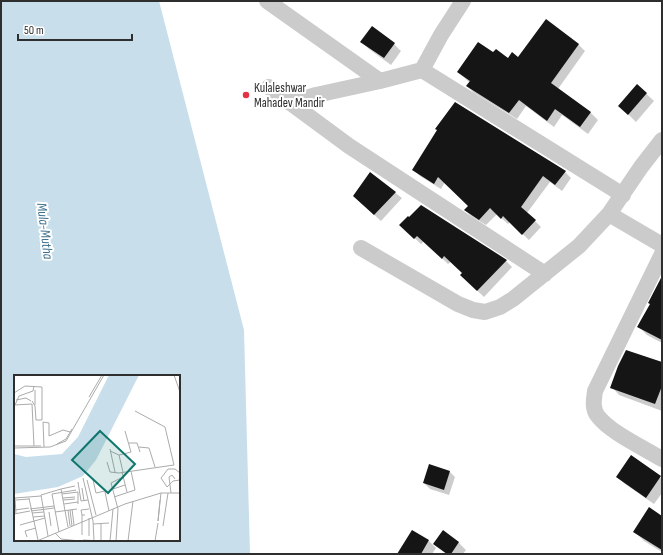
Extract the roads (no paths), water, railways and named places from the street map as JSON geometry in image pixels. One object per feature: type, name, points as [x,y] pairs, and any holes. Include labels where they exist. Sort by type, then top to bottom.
[{"type":"street","points":[[267,1],[380,81]]},
{"type":"street","points":[[290,103],[316,95],[422,70],[461,2]]},
{"type":"street","points":[[422,70],[623,195]]},
{"type":"street","points":[[269,87],[349,146],[545,274]]},
{"type":"street","points":[[361,248],[458,304],[473,310],[485,312],[500,307],[513,299],[579,246],[609,214],[641,167],[662,140]]},
{"type":"street","points":[[609,214],[662,245]]},
{"type":"street","points":[[662,254],[595,390],[593,403],[596,414],[609,428],[662,459]]},
{"type":"water","name":"Mula-Mutha","points":[[1,1],[159,1],[244,330],[250,554],[1,554]]},
{"type":"place","name":"Kulaleshwar Mahadev Mandir","points":[[246,95]]}]
